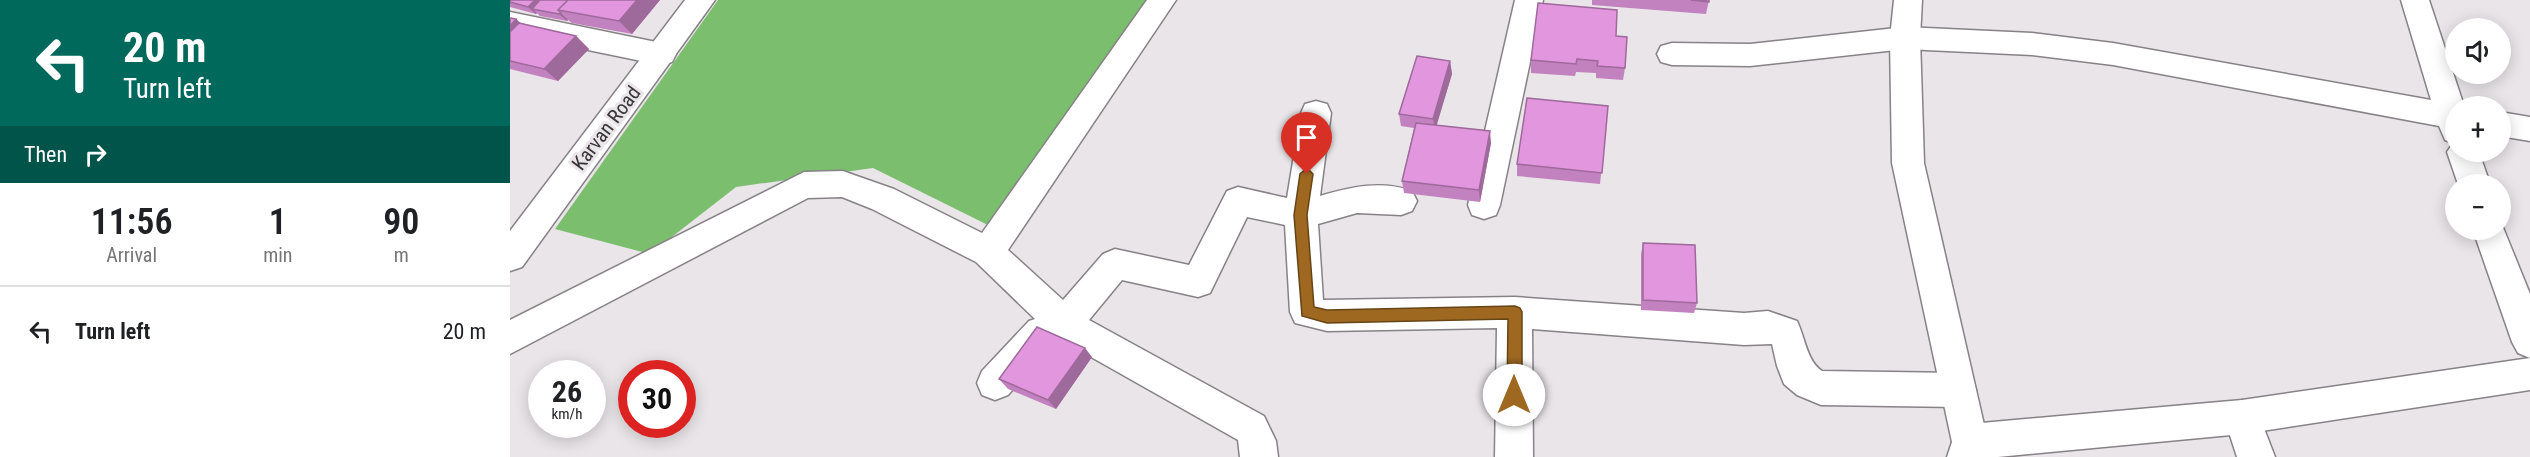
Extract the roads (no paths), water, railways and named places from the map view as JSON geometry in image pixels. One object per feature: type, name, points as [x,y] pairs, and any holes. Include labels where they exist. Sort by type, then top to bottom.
[{"type":"street","name":"Karvan Road","points":[[510,257],[701,0]]},
{"type":"street","points":[[988,252],[1162,0]]},
{"type":"street","points":[[1484,204],[1529,0]]},
{"type":"street","points":[[1908,0],[1905,38],[1908,163],[1958,390],[1968,450],[2242,417],[2530,375]]},
{"type":"street","points":[[2415,0],[2446,96]]},
{"type":"street","points":[[510,23],[661,54]]},
{"type":"street","points":[[1672,54],[1750,56],[1905,38],[2032,44],[2084,50],[2445,119]]},
{"type":"street","points":[[1316,113],[1300,215],[1307,312],[1327,316],[1515,312],[1744,329],[1768,327],[1785,332],[1791,344],[1794,369],[1804,382],[1821,388],[1958,390]]},
{"type":"street","points":[[2511,126],[2530,129]]},
{"type":"street","points":[[510,338],[804,185],[843,184],[883,199],[988,252],[1064,324],[1251,428],[1258,441],[1259,457]]},
{"type":"street","points":[[996,383],[1041,332],[1064,324],[1115,264],[1198,282],[1238,201],[1300,215],[1357,199],[1401,201]]},
{"type":"street","points":[[2494,240],[2530,342]]},
{"type":"street","points":[[1514,457],[1515,312]]},
{"type":"street","points":[[2242,417],[2256,457]]}]
